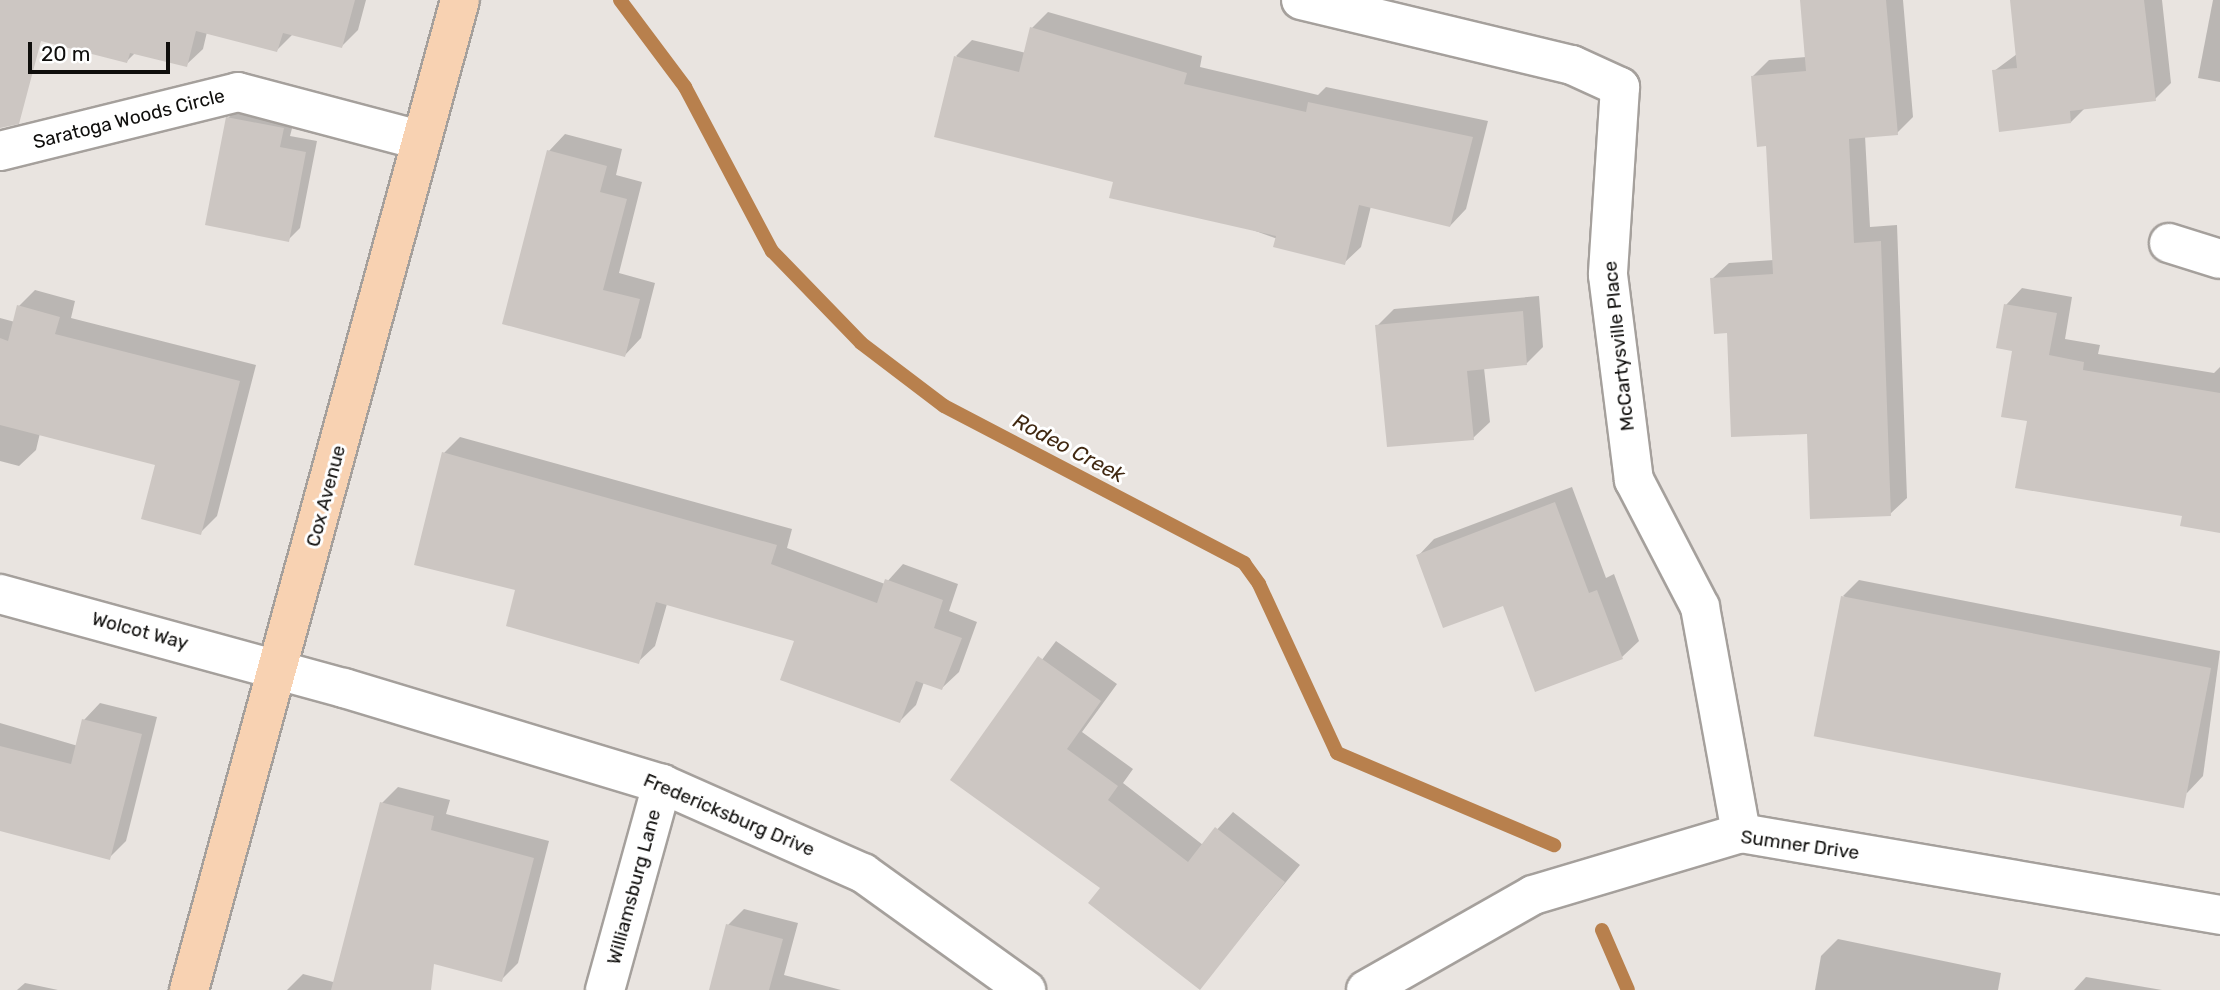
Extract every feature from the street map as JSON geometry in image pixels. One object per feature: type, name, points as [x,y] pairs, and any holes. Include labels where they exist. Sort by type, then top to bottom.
[{"type":"main road","name":"Cox Avenue","points":[[189,990],[280,670],[460,0]]},
{"type":"street","name":"McCartysville Place","points":[[1301,0],[1572,65],[1620,87],[1608,275],[1634,480],[1700,607],[1741,833]]},
{"type":"street","name":"Saratoga Woods Circle","points":[[0,150],[238,92],[420,141]]},
{"type":"street","points":[[2169,243],[2220,260]]},
{"type":"street","name":"Wolcot Way","points":[[0,594],[280,670]]},
{"type":"street","name":"Fredericksburg Drive","points":[[280,670],[662,784],[863,873],[1027,990]]},
{"type":"street","name":"Williamsburg Lane","points":[[606,990],[662,784]]},
{"type":"street","name":"Sumner Drive","points":[[1366,990],[1533,895],[1741,833],[2220,915]]},
{"type":"building","points":[[0,0],[355,0],[342,48],[283,33],[277,52],[196,31],[187,67],[130,53],[127,63],[41,41],[19,124],[0,128]]},
{"type":"building","points":[[1800,0],[1886,0],[1898,135],[1849,139],[1854,243],[1881,241],[1891,516],[1810,519],[1807,434],[1731,437],[1727,333],[1714,334],[1710,278],[1773,274],[1766,146],[1757,147],[1751,76],[1806,71]]},
{"type":"building","points":[[2010,0],[2144,0],[2156,101],[2070,111],[2071,123],[1999,132],[1992,70],[2017,68]]},
{"type":"building","points":[[1030,27],[1187,73],[1184,84],[1306,112],[1308,102],[1473,137],[1450,227],[1359,205],[1345,265],[1273,247],[1276,236],[1109,198],[1113,182],[934,137],[954,56],[1019,72]]},
{"type":"building","points":[[226,117],[284,128],[280,147],[306,152],[289,242],[205,225]]},
{"type":"building","points":[[547,150],[607,166],[600,192],[627,199],[603,290],[640,299],[625,357],[502,324]]},
{"type":"building","points":[[2004,304],[2057,313],[2049,355],[2084,362],[2083,370],[2220,393],[2220,533],[2180,526],[2182,516],[2015,488],[2027,421],[2001,417],[2012,351],[1996,348]]},
{"type":"building","points":[[17,305],[60,317],[55,334],[240,381],[201,535],[141,519],[155,465],[0,425],[0,338],[8,341]]},
{"type":"building","points":[[1523,311],[1527,365],[1467,371],[1474,440],[1387,447],[1375,325]]},
{"type":"building","points":[[442,452],[777,545],[771,564],[877,603],[885,579],[943,600],[934,628],[962,638],[942,690],[916,681],[900,723],[780,680],[794,641],[656,602],[639,664],[506,626],[515,590],[414,565]]},
{"type":"building","points":[[1555,502],[1589,593],[1597,590],[1623,659],[1535,692],[1503,606],[1443,628],[1416,555]]},
{"type":"building","points":[[1841,596],[2211,668],[2184,808],[1814,736]]},
{"type":"building","points":[[1038,656],[1101,701],[1067,749],[1118,786],[1108,800],[1188,862],[1215,827],[1285,882],[1200,990],[1088,903],[1100,888],[950,780]]},
{"type":"building","points":[[82,719],[142,734],[110,860],[0,831],[0,746],[71,764]]},
{"type":"building","points":[[380,802],[434,816],[431,830],[534,858],[502,982],[434,964],[431,990],[331,990]]},
{"type":"building","points":[[726,924],[783,939],[769,990],[709,990]]},
{"type":"waterway","name":"Rodeo Creek","points":[[620,0],[685,87],[772,251],[861,343],[944,406],[1244,563],[1259,584],[1337,753],[1554,845]]},
{"type":"waterway","name":"Rodeo Creek","points":[[1602,930],[1628,990]]}]
